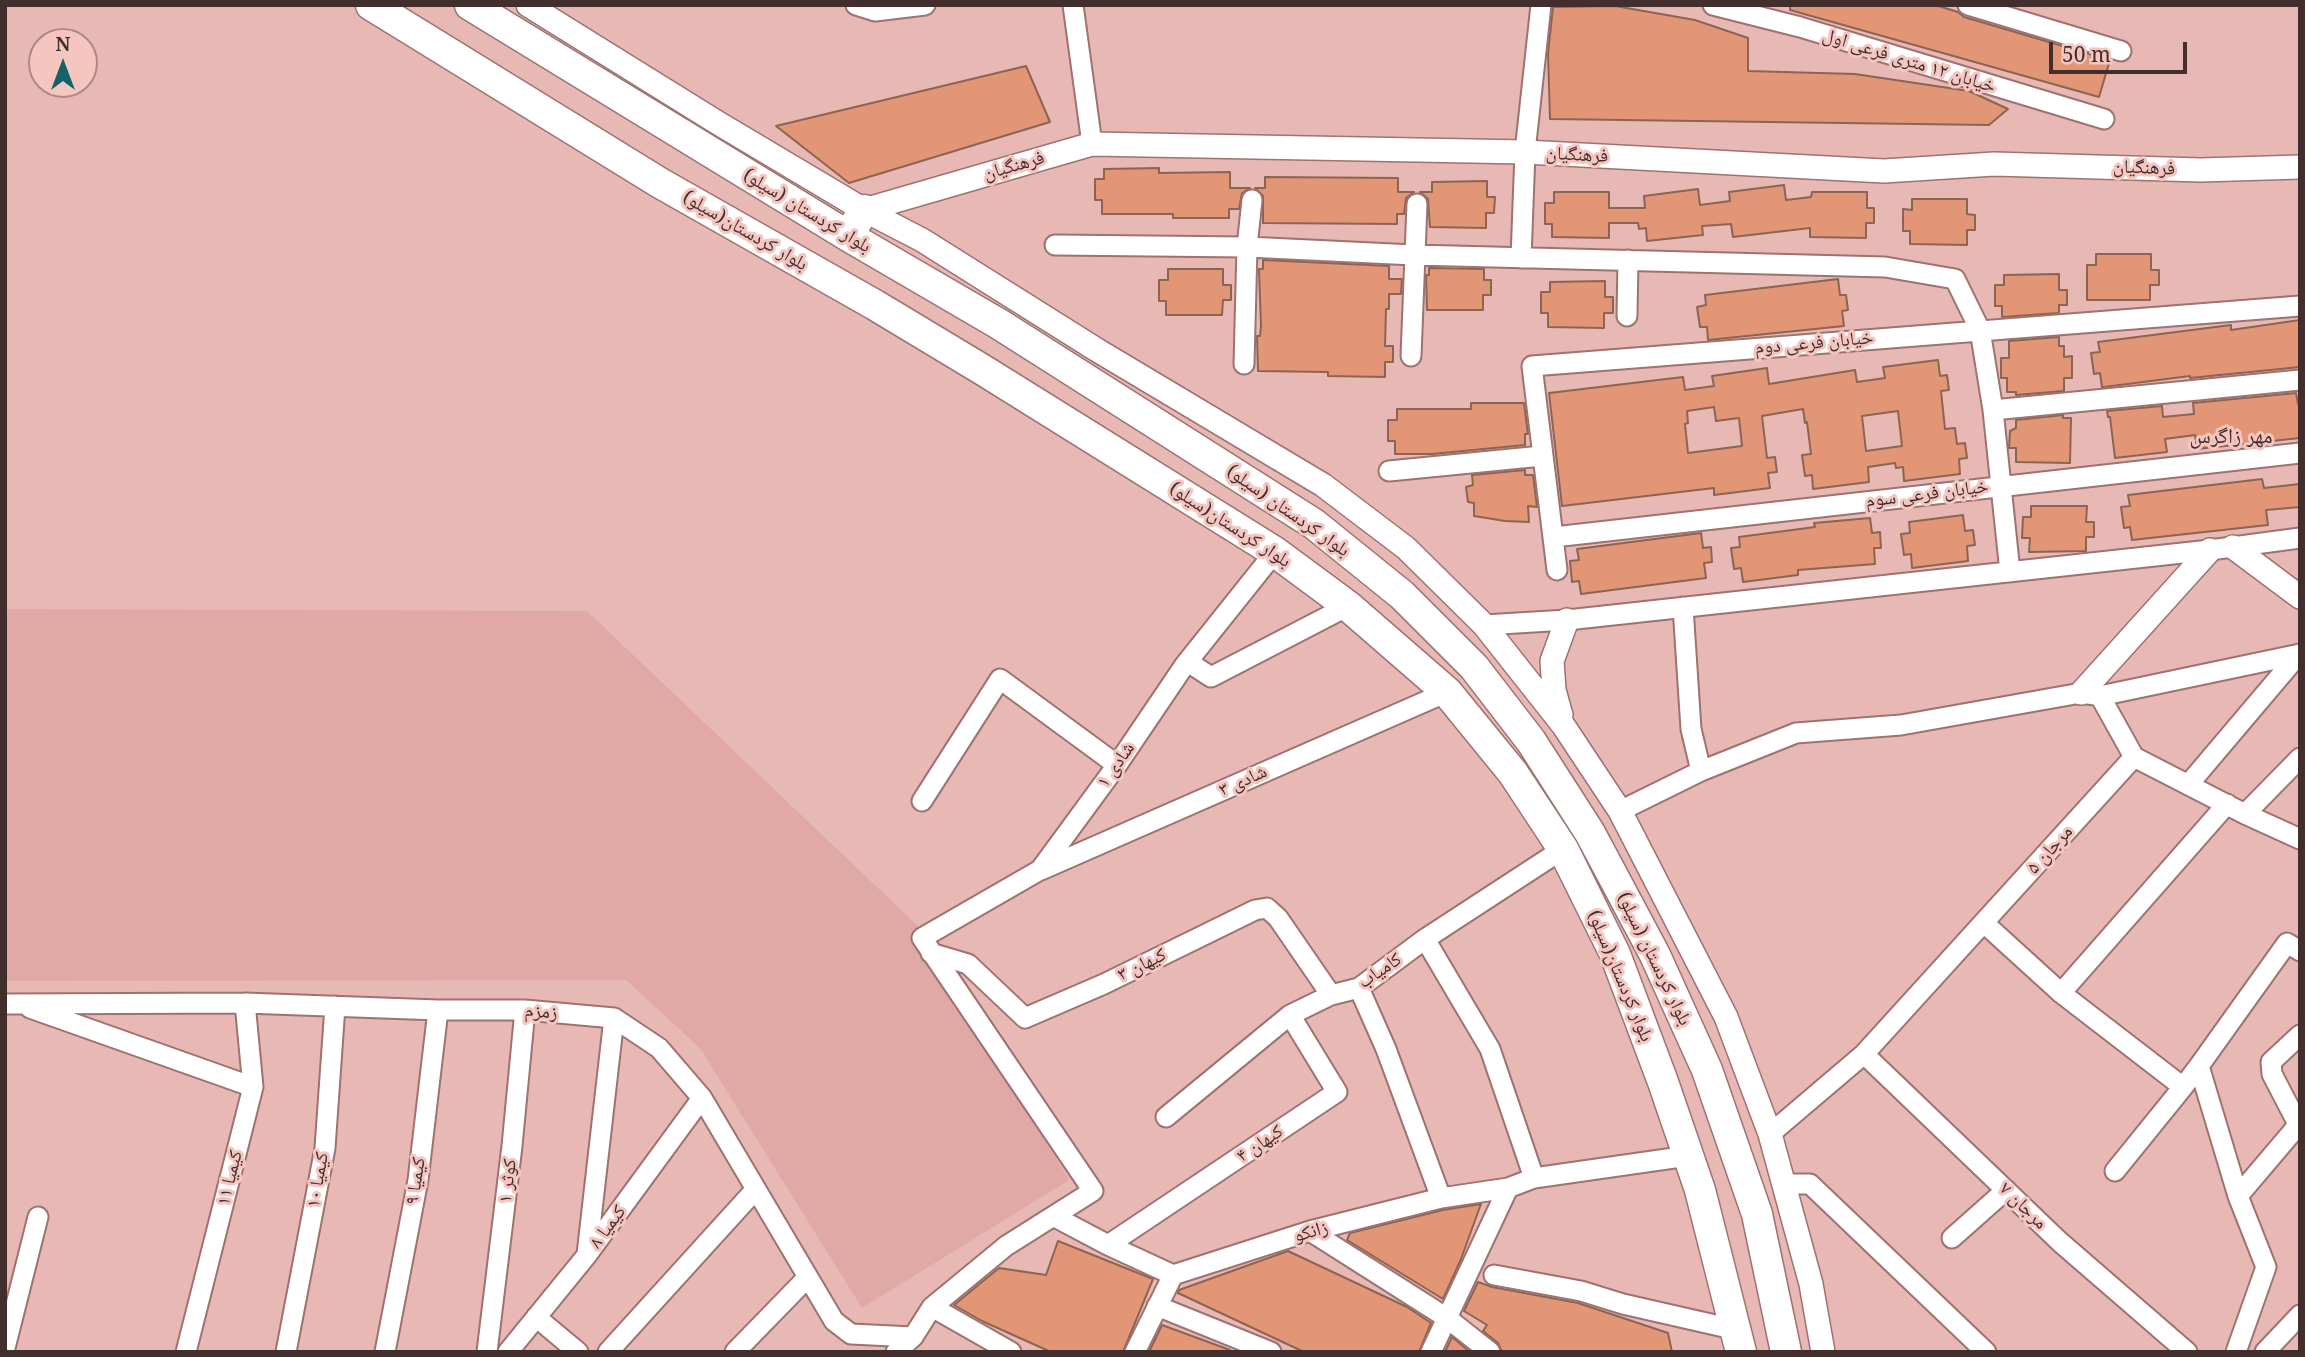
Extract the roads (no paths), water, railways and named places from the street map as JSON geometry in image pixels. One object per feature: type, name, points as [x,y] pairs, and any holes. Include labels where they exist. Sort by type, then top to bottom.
[{"type":"main road","name":"بلوار کردستان(سیلو)","points":[[371,5],[660,183],[875,305],[983,370],[1275,552],[1348,606],[1447,692],[1513,772],[1563,849],[1615,954],[1700,1190],[1739,1341]]},
{"type":"main road","name":"بلوار کردستان (سیلو)","points":[[470,5],[848,236],[999,324],[1314,524],[1402,596],[1465,658],[1531,741],[1590,833],[1656,955],[1707,1070],[1757,1214],[1786,1352]]},
{"type":"main road","points":[[848,236],[864,210]]},
{"type":"main road","points":[[983,370],[999,324]]},
{"type":"street","points":[[528,5],[864,210],[922,240],[1086,343],[1323,485],[1406,548],[1484,625],[1563,724],[1620,811],[1726,1017],[1770,1134],[1811,1284],[1823,1352]]},
{"type":"street","points":[[856,5],[875,11],[925,5]]},
{"type":"street","points":[[1073,5],[1092,144]]},
{"type":"street","points":[[1521,258],[1525,152],[1541,5]]},
{"type":"street","name":"خیابان ۱۲ متری فرعی اول","points":[[1713,5],[1800,27],[2104,119]]},
{"type":"street","points":[[1968,5],[2121,51]]},
{"type":"street","name":"فرهنگیان","points":[[864,210],[1092,144],[1525,152],[1884,171],[1994,164],[2201,170],[2300,167]]},
{"type":"street","points":[[1244,364],[1247,247],[1252,200]]},
{"type":"street","points":[[1411,356],[1417,204]]},
{"type":"street","points":[[1055,245],[1247,247],[1414,255],[1885,268],[1955,279],[1980,330],[1993,410],[2010,572]]},
{"type":"street","points":[[1627,316],[1628,260]]},
{"type":"street","name":"خیابان فرعی دوم","points":[[1557,570],[1532,366],[2300,306]]},
{"type":"street","points":[[1993,410],[2300,380]]},
{"type":"street","name":"خیابان فرعی سوم","points":[[1554,537],[2300,453]]},
{"type":"street","points":[[1389,471],[1542,456]]},
{"type":"street","points":[[1484,625],[1567,620],[2222,549],[2300,538]]},
{"type":"street","points":[[2222,549],[2300,597]]},
{"type":"street","points":[[2090,694],[2222,549]]},
{"type":"street","name":"شادی ۱","points":[[926,945],[1040,870],[1188,662],[1275,552]]},
{"type":"street","points":[[1188,662],[1211,677],[1348,606]]},
{"type":"street","points":[[1683,607],[1691,729],[1700,771]]},
{"type":"street","points":[[1563,724],[1554,690],[1552,661],[1567,620]]},
{"type":"street","points":[[1620,811],[1700,771],[1796,733],[1901,724],[2090,694],[2300,654]]},
{"type":"street","points":[[2189,785],[2300,654]]},
{"type":"street","points":[[922,802],[1000,679],[1117,765]]},
{"type":"street","name":"شادی ۳","points":[[1040,870],[1447,692]]},
{"type":"street","points":[[2090,694],[2134,757],[2300,839]]},
{"type":"street","name":"مرجان ۵","points":[[1770,1134],[1864,1054],[2134,757]]},
{"type":"street","points":[[2245,814],[2300,758]]},
{"type":"street","points":[[2061,993],[2227,804]]},
{"type":"street","name":"کامیاب","points":[[1166,1117],[1290,1015],[1331,995],[1359,988],[1425,939],[1563,849]]},
{"type":"street","name":"کیهان ۳","points":[[926,945],[968,964],[1025,1018],[1104,984],[1255,910],[1267,908],[1278,918],[1331,995]]},
{"type":"street","points":[[1984,923],[2061,993],[2183,1087]]},
{"type":"street","points":[[1425,939],[1490,1049],[1535,1178]]},
{"type":"street","points":[[2115,1171],[2199,1066],[2287,943],[2300,951]]},
{"type":"street","points":[[896,1352],[913,1337],[932,1307],[1006,1246],[1093,1191],[926,945]]},
{"type":"street","points":[[1359,988],[1386,1049],[1441,1198]]},
{"type":"street","name":"زمزم","points":[[11,1004],[245,1003],[438,1010],[525,1010],[614,1018],[659,1048],[702,1098],[834,1321],[851,1334],[913,1337]]},
{"type":"street","name":"کیمیا ۱۱","points":[[186,1352],[253,1087],[245,1003]]},
{"type":"street","points":[[11,1004],[253,1087]]},
{"type":"street","name":"کیمیا ۱۰","points":[[286,1352],[325,1148],[335,1006]]},
{"type":"street","name":"کیمیا ۹","points":[[386,1352],[418,1180],[438,1010]]},
{"type":"street","name":"کوثر ۱","points":[[486,1352],[512,1146],[525,1010]]},
{"type":"street","name":"کیهان ۴","points":[[1108,1245],[1337,1092],[1290,1015]]},
{"type":"street","points":[[587,1255],[614,1018]]},
{"type":"street","points":[[2238,1196],[2299,1124],[2272,1074],[2271,1062],[2300,1035]]},
{"type":"street","name":"مرجان ۷","points":[[1864,1054],[2060,1242],[2187,1352]]},
{"type":"street","points":[[2199,1066],[2238,1196],[2266,1267],[2236,1352]]},
{"type":"street","name":"کیمیا ۸","points":[[508,1352],[587,1255],[702,1098]]},
{"type":"street","name":"زانکو","points":[[1173,1275],[1310,1231],[1441,1198],[1508,1188],[1535,1178],[1688,1156]]},
{"type":"street","points":[[1783,1184],[1810,1184],[1986,1352]]},
{"type":"street","points":[[1431,1352],[1508,1188]]},
{"type":"street","points":[[608,1352],[756,1189]]},
{"type":"street","points":[[1952,1238],[2006,1190]]},
{"type":"street","points":[[5,1348],[38,1217]]},
{"type":"street","points":[[1055,1217],[1173,1275],[1135,1352]]},
{"type":"street","points":[[1310,1231],[1447,1318],[1490,1352]]},
{"type":"street","points":[[1494,1275],[1581,1291],[1739,1341]]},
{"type":"street","points":[[735,1352],[808,1277]]},
{"type":"street","points":[[1157,1306],[1271,1352]]},
{"type":"street","points":[[932,1307],[1011,1352]]},
{"type":"street","points":[[2265,1352],[2300,1315]]},
{"type":"street","points":[[537,1317],[578,1352]]},
{"type":"district","name":"مهر زاگرس","points":[[2231,437]]}]
